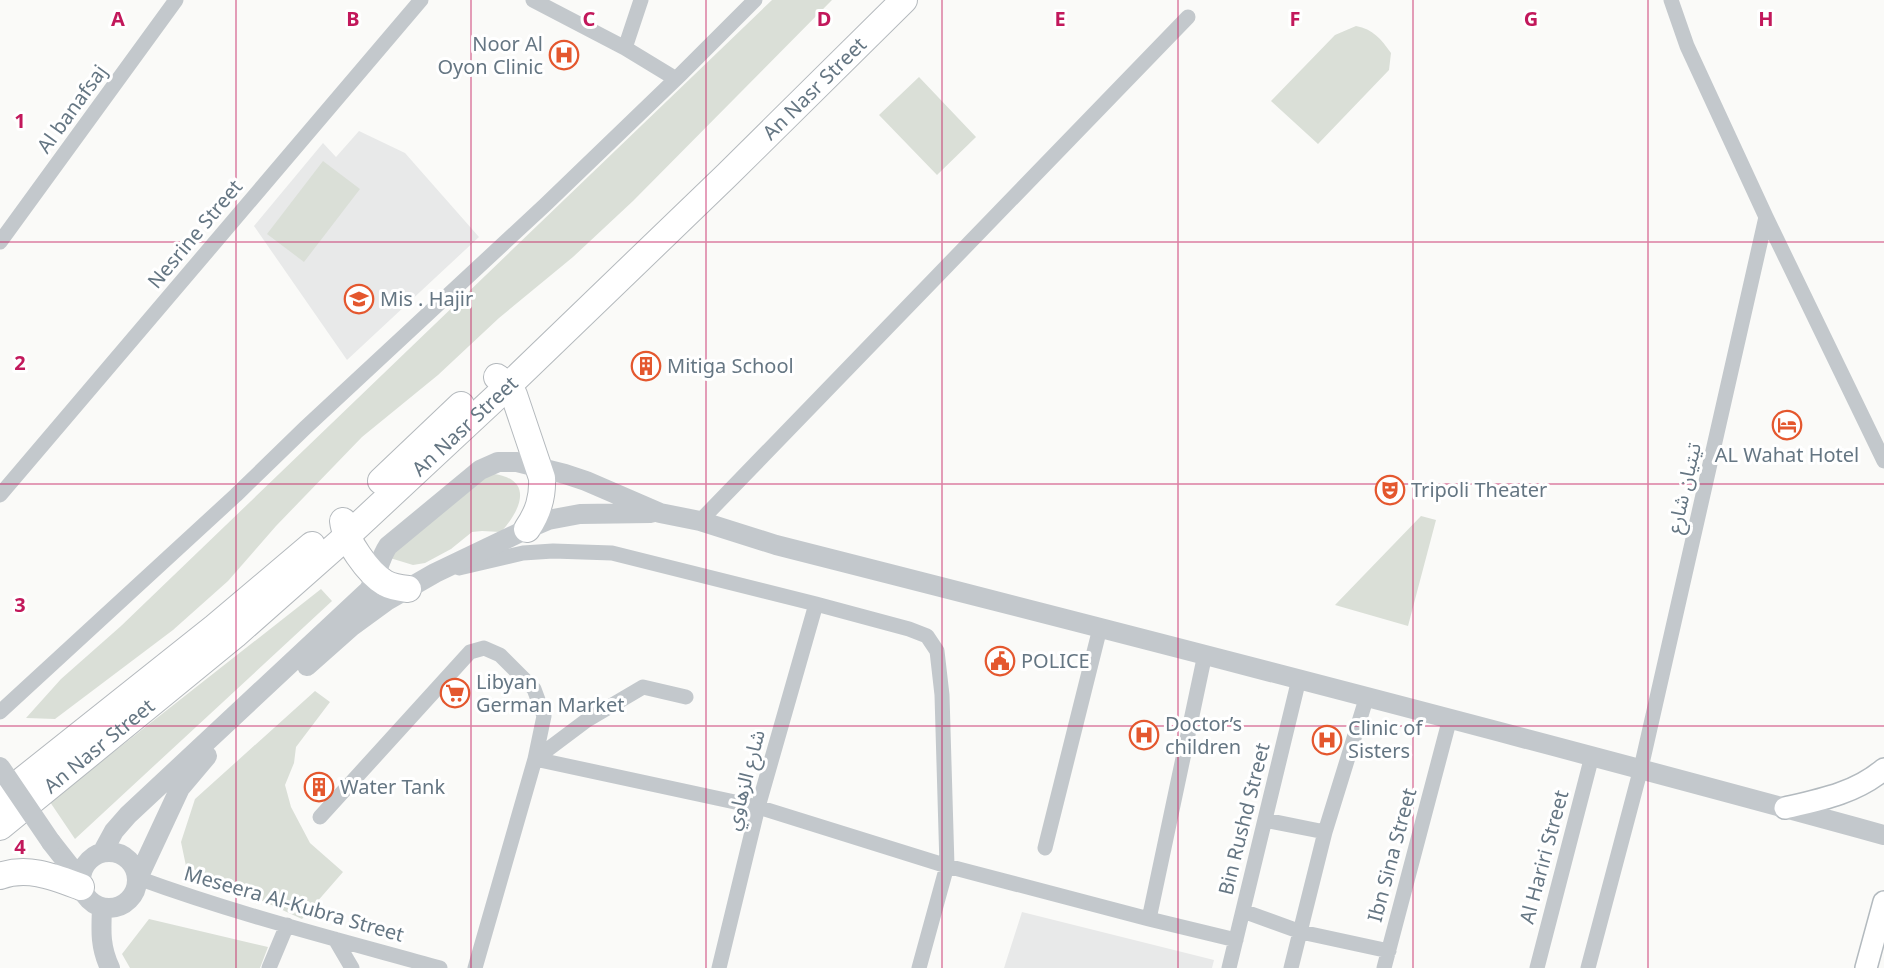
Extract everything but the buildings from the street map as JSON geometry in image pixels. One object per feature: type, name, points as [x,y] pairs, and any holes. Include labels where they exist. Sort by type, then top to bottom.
[{"type":"highway","name":"An Nasr Street","points":[[501,380],[879,0]]},
{"type":"highway","name":"An Nasr Street","points":[[0,827],[235,635],[345,527],[501,380],[727,175],[904,0]]},
{"type":"highway","points":[[501,380],[519,406],[542,478],[541,500],[527,529]]},
{"type":"highway","name":"An Nasr Street","points":[[0,798],[345,527]]},
{"type":"highway","points":[[345,527],[376,576],[391,586],[408,589]]},
{"type":"highway","points":[[0,876],[30,871],[81,883]]},
{"type":"main road","points":[[1785,808],[1848,791],[1884,769]]},
{"type":"main road","points":[[1866,968],[1884,902]]},
{"type":"street","name":"Al banafsaj","points":[[0,242],[176,0]]},
{"type":"street","name":"Nesrine Street","points":[[0,495],[422,0]]},
{"type":"street","points":[[533,0],[625,48],[676,79]]},
{"type":"street","points":[[625,48],[641,0]]},
{"type":"street","points":[[0,712],[236,495],[313,419],[544,205],[676,79],[754,0]]},
{"type":"street","points":[[1671,0],[1687,46],[1766,217],[1884,460]]},
{"type":"street","points":[[700,521],[1188,16]]},
{"type":"street","name":"تيتيان شارع","points":[[1588,968],[1641,768],[1766,217]]},
{"type":"street","points":[[81,883],[85,866],[96,856],[128,814],[364,596],[376,576],[378,565],[388,546],[488,465],[507,461],[540,467],[586,481],[660,513]]},
{"type":"street","points":[[0,767],[81,883],[85,897],[102,908],[121,907],[135,891],[138,878],[171,804],[180,788],[203,759],[351,627],[388,600],[435,573],[548,520],[580,514],[660,513],[700,521],[776,545],[1641,768],[1884,835]]},
{"type":"street","points":[[435,573],[523,553],[553,551],[612,553],[816,604],[927,636],[938,651],[942,695],[947,866],[919,968]]},
{"type":"street","name":"شارع الزهاوي","points":[[719,968],[758,807],[816,604]]},
{"type":"street","points":[[1045,848],[1100,628]]},
{"type":"street","points":[[320,817],[470,652],[484,648],[500,656],[517,670],[534,689],[544,716],[536,759],[475,968]]},
{"type":"street","points":[[1149,919],[1205,654]]},
{"type":"street","name":"Bin Rushd Street","points":[[1229,968],[1299,679]]},
{"type":"street","points":[[536,759],[587,720],[644,687],[686,697]]},
{"type":"street","points":[[1291,968],[1325,832],[1367,696]]},
{"type":"street","name":"Ibn Sina Street","points":[[1384,968],[1450,718]]},
{"type":"street","name":"Al Hariri Street","points":[[1537,968],[1592,756]]},
{"type":"street","points":[[536,759],[758,807],[947,866],[1236,940]]},
{"type":"street","points":[[1265,820],[1325,832]]},
{"type":"street","points":[[51,842],[96,856],[119,853],[133,865],[138,878]]},
{"type":"street","name":"Meseera Al-Kubra Street","points":[[138,878],[179,893],[440,968]]},
{"type":"street","points":[[102,908],[101,939],[105,958],[110,968]]},
{"type":"street","points":[[1243,911],[1301,932],[1389,951]]},
{"type":"street","points":[[269,968],[287,925]]},
{"type":"street","points":[[335,939],[352,968]]},
{"type":"shaded area","points":[[772,0],[832,0],[633,201],[573,257],[499,318],[438,375],[362,437],[276,526],[228,581],[173,630],[55,719],[26,718],[61,679],[121,626]]},
{"type":"shaded area","points":[[1356,26],[1372,32],[1391,53],[1389,70],[1318,144],[1271,101],[1335,35]]},
{"type":"shaded area","points":[[919,77],[976,137],[937,175],[879,115]]},
{"type":"shaded area","name":"Mis . Hajir","points":[[359,131],[405,153],[479,237],[347,360],[254,226],[323,143],[336,157]]},
{"type":"shaded area","points":[[323,161],[360,189],[304,262],[267,234]]},
{"type":"shaded area","points":[[494,474],[507,477],[515,483],[520,497],[514,515],[501,532],[472,532],[451,549],[425,563],[413,565],[390,558],[396,548],[474,479]]},
{"type":"shaded area","points":[[1421,516],[1436,520],[1408,626],[1335,605]]},
{"type":"shaded area","points":[[321,589],[332,601],[75,839],[50,802]]},
{"type":"shaded area","points":[[315,691],[330,702],[296,747],[294,763],[285,785],[291,807],[310,843],[343,872],[302,919],[186,866],[181,842],[195,799]]},
{"type":"shaded area","points":[[1022,912],[1214,960],[1212,968],[1004,968]]},
{"type":"shaded area","points":[[149,919],[268,947],[260,968],[130,968],[122,954]]},
{"type":"place","name":"Noor Al Oyon Clinic","points":[[564,55]]},
{"type":"place","name":"Mis . Hajir","points":[[359,299]]},
{"type":"place","name":"Mitiga School","points":[[646,366]]},
{"type":"place","name":"AL Wahat Hotel","points":[[1787,425]]},
{"type":"place","name":"Tripoli Theater","points":[[1390,490]]},
{"type":"place","name":"POLICE","points":[[1000,661]]},
{"type":"place","name":"Libyan German Market","points":[[455,693]]},
{"type":"place","name":"Doctor’s children","points":[[1144,735]]},
{"type":"place","name":"Clinic of Sisters","points":[[1327,740]]},
{"type":"place","name":"Water Tank","points":[[319,787]]}]
